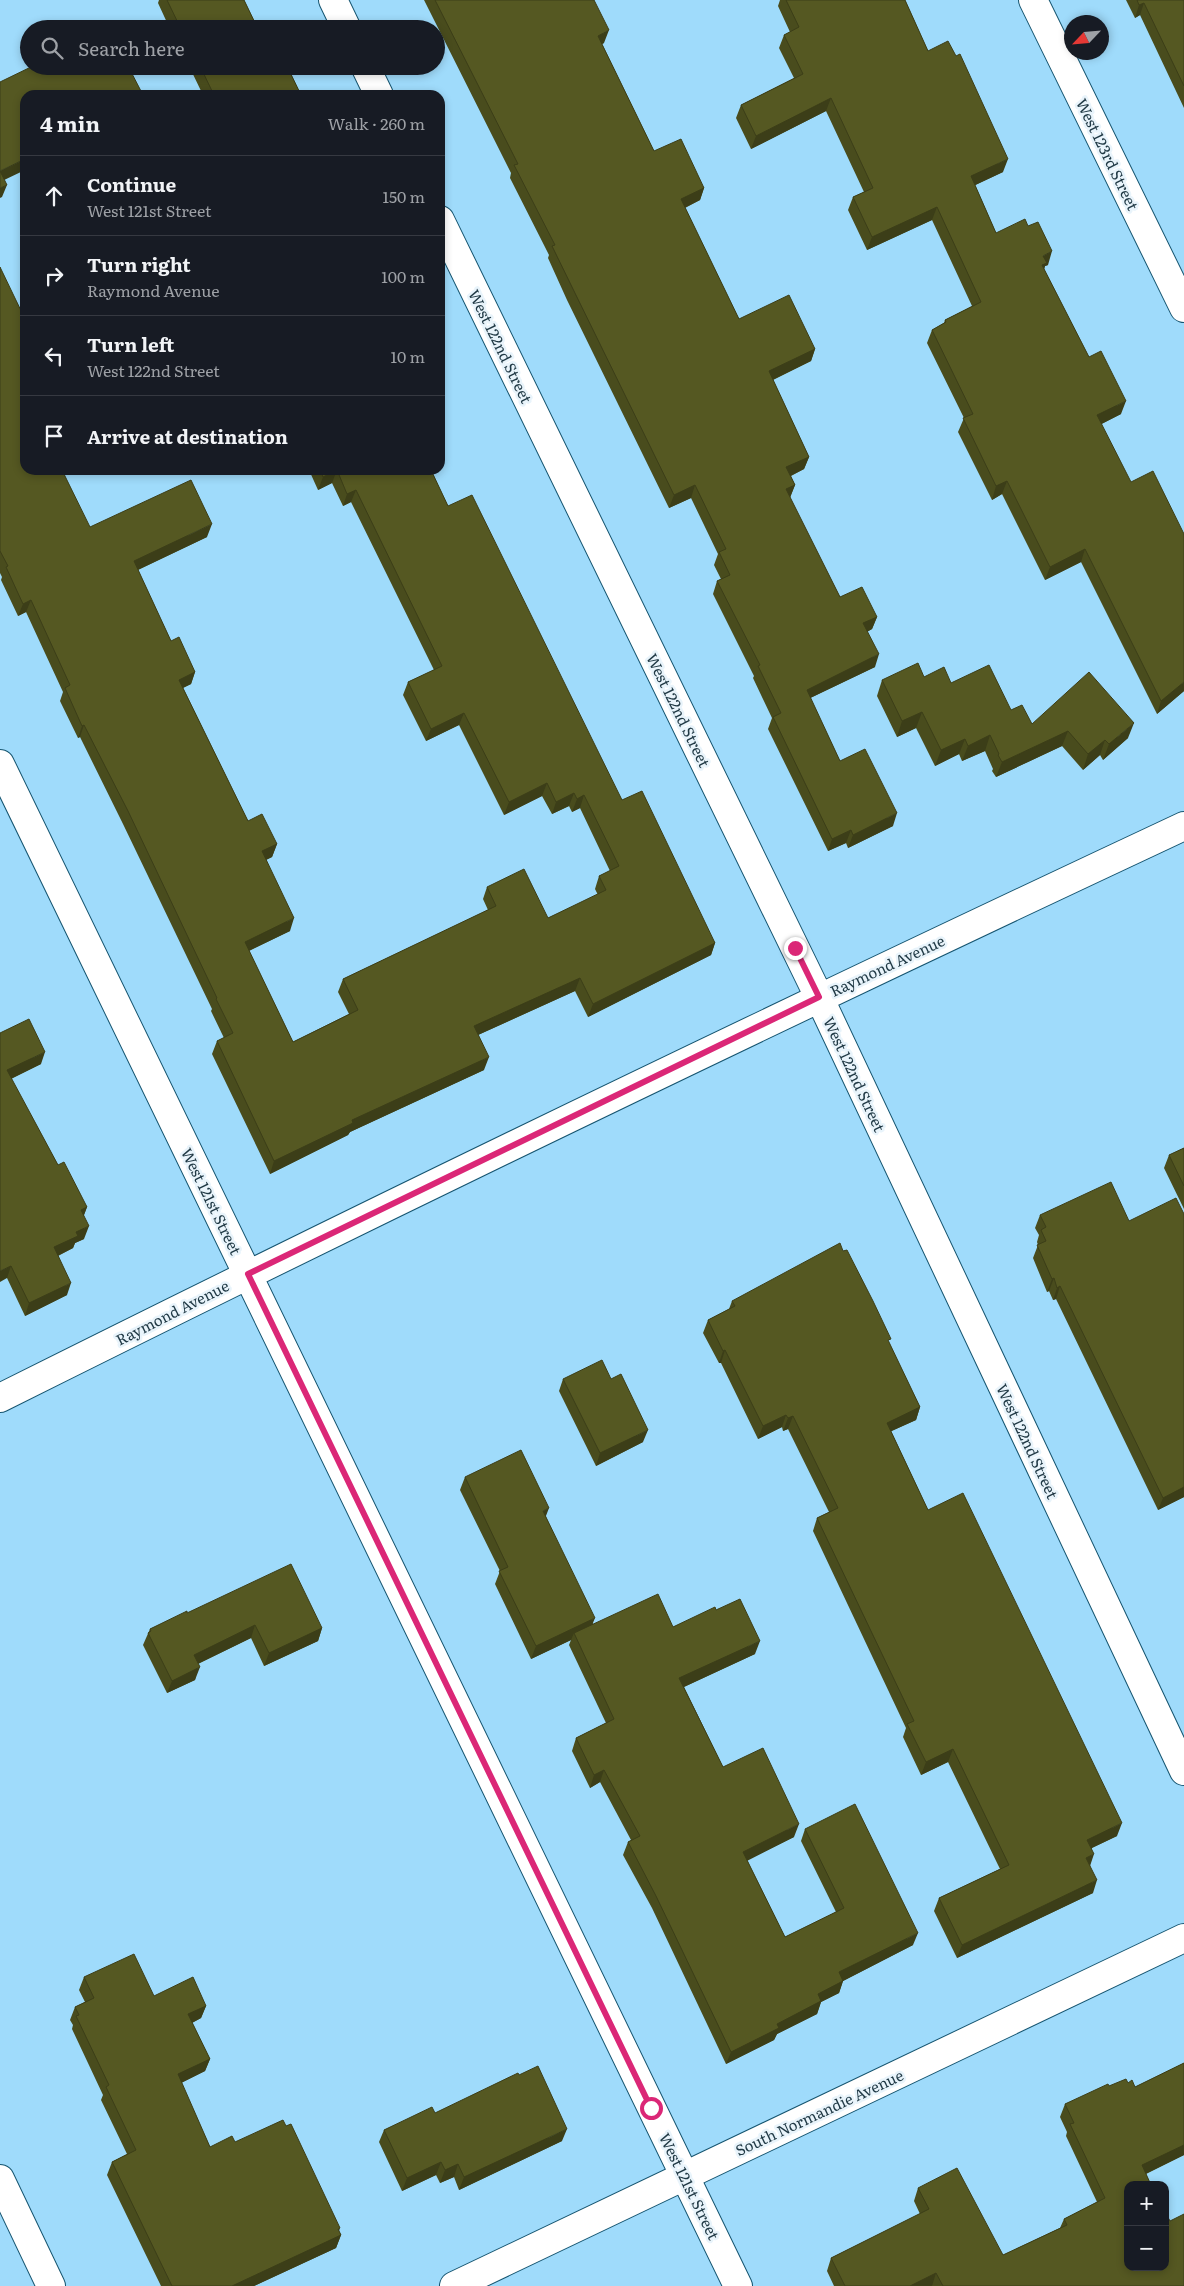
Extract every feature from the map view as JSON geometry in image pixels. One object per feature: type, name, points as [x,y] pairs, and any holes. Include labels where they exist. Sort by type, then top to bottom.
[{"type":"street","points":[[333,0],[343,20]]},
{"type":"street","name":"West 123rd Street","points":[[1032,0],[1184,308]]},
{"type":"street","points":[[369,75],[377,90]]},
{"type":"street","name":"West 122nd Street","points":[[445,230],[819,997],[1184,1771]]},
{"type":"street","name":"West 121st Street","points":[[0,764],[738,2286]]},
{"type":"street","name":"Raymond Avenue","points":[[0,1398],[248,1274],[819,997],[1184,826]]},
{"type":"street","name":"South Normandie Avenue","points":[[454,2286],[1184,1938]]},
{"type":"street","points":[[0,2179],[50,2286]]},
{"type":"building","points":[[167,0],[244,0],[254,20],[177,20]]},
{"type":"building","points":[[435,0],[594,0],[609,30],[598,36],[654,151],[681,139],[704,188],[681,199],[739,319],[789,295],[815,349],[769,371],[809,457],[786,467],[795,485],[786,489],[840,597],[862,587],[877,617],[863,623],[879,654],[807,690],[840,761],[865,749],[897,813],[853,835],[851,830],[832,839],[773,717],[781,713],[758,666],[760,665],[717,581],[730,575],[719,552],[726,549],[695,485],[674,495],[552,246],[555,245],[514,165],[518,164]]},
{"type":"building","points":[[786,0],[905,0],[928,51],[948,41],[956,56],[960,54],[1008,159],[971,176],[996,233],[1025,219],[1028,226],[1038,222],[1052,251],[1043,256],[1047,263],[1042,265],[1089,357],[1101,351],[1126,401],[1097,415],[1131,482],[1153,471],[1184,534],[1184,682],[1161,701],[1085,549],[1050,567],[1007,481],[996,486],[963,418],[973,414],[932,330],[946,322],[945,320],[981,302],[937,207],[872,237],[853,197],[873,188],[831,98],[756,136],[741,105],[803,74],[784,35],[799,27]]},
{"type":"building","points":[[1137,0],[1184,0],[1184,86],[1144,3],[1139,5]]},
{"type":"building","points":[[20,72],[20,75],[133,75],[140,90],[20,90],[20,161],[0,171],[0,82]]},
{"type":"building","points":[[204,75],[291,75],[299,90],[212,90]]},
{"type":"building","points":[[0,171],[7,185],[0,188]]},
{"type":"building","points":[[0,267],[20,309],[20,475],[64,475],[90,527],[191,480],[212,524],[134,561],[171,641],[179,637],[195,672],[179,680],[248,821],[262,814],[277,844],[262,851],[294,918],[245,942],[293,1042],[358,1010],[343,979],[496,906],[487,887],[524,869],[548,918],[606,890],[599,876],[619,866],[584,795],[577,799],[574,793],[556,802],[547,783],[509,802],[464,713],[431,729],[408,682],[442,666],[356,490],[347,494],[339,475],[433,475],[448,506],[472,495],[622,800],[642,791],[715,943],[593,1004],[580,978],[474,1026],[489,1057],[352,1120],[353,1123],[274,1161],[217,1041],[233,1033],[128,811],[84,725],[82,726],[65,688],[70,685],[31,600],[23,604],[0,551]]},
{"type":"building","points":[[918,663],[924,677],[944,667],[951,683],[989,665],[1011,710],[1022,705],[1032,724],[1089,672],[1134,723],[1109,744],[1105,740],[1088,754],[1068,731],[1002,762],[990,735],[968,746],[965,739],[941,750],[922,712],[902,721],[882,680]]},
{"type":"building","points":[[29,1019],[45,1052],[7,1070],[58,1165],[64,1162],[87,1207],[81,1210],[89,1226],[76,1232],[78,1236],[54,1247],[71,1283],[29,1303],[11,1266],[0,1271],[0,1033]]},
{"type":"building","points":[[1184,1148],[1184,1186],[1169,1155]]},
{"type":"building","points":[[1111,1182],[1129,1221],[1176,1198],[1184,1214],[1184,1487],[1163,1498],[1060,1286],[1057,1288],[1037,1245],[1046,1241],[1041,1230],[1046,1227],[1040,1215]]},
{"type":"building","points":[[840,1243],[843,1251],[847,1250],[873,1301],[891,1339],[888,1340],[920,1407],[887,1423],[928,1510],[963,1493],[1122,1823],[1087,1840],[1094,1854],[1086,1858],[1097,1880],[962,1945],[939,1898],[1009,1865],[953,1749],[926,1762],[907,1724],[914,1721],[817,1518],[838,1508],[793,1416],[788,1418],[786,1415],[763,1426],[708,1320],[735,1306],[732,1301]]},
{"type":"building","points":[[602,1360],[611,1379],[621,1374],[648,1430],[600,1453],[563,1379]]},
{"type":"building","points":[[521,1450],[549,1508],[543,1511],[595,1618],[536,1646],[499,1571],[508,1567],[465,1477]]},
{"type":"building","points":[[291,1564],[322,1628],[269,1653],[255,1625],[194,1655],[200,1667],[172,1681],[148,1633],[151,1631],[150,1629]]},
{"type":"building","points":[[658,1594],[673,1627],[715,1607],[716,1610],[740,1599],[760,1641],[679,1678],[723,1767],[763,1748],[799,1824],[743,1852],[785,1937],[844,1908],[805,1829],[855,1804],[918,1933],[839,1972],[843,1981],[818,1994],[821,2001],[777,2024],[779,2028],[731,2052],[628,1842],[640,1836],[604,1770],[594,1775],[576,1738],[614,1719],[574,1633]]},
{"type":"building","points":[[134,1954],[154,1996],[193,1977],[206,2006],[188,2014],[210,2059],[178,2074],[210,2147],[232,2136],[235,2142],[283,2120],[286,2126],[291,2124],[340,2228],[338,2229],[341,2235],[232,2286],[172,2286],[112,2162],[136,2150],[106,2087],[109,2085],[76,2016],[79,2015],[75,2007],[94,1998],[84,1977]]},
{"type":"building","points":[[1184,2063],[1184,2145],[1142,2165],[1149,2181],[1124,2181],[1124,2271],[1169,2271],[1169,2219],[1170,2221],[1184,2214],[1184,2286],[943,2286],[936,2273],[910,2286],[845,2286],[831,2258],[929,2209],[918,2188],[957,2168],[1003,2255],[1067,2225],[1064,2219],[1105,2198],[1070,2124],[1074,2123],[1065,2104],[1108,2084],[1109,2086],[1126,2079],[1128,2083],[1132,2080],[1135,2087]]},
{"type":"building","points":[[538,2066],[567,2129],[464,2177],[458,2164],[445,2170],[441,2162],[407,2178],[384,2130],[432,2107],[435,2113],[518,2073],[519,2075]]},
{"type":"route","points":[[651,2108],[248,1274],[819,997],[795,948]]}]
